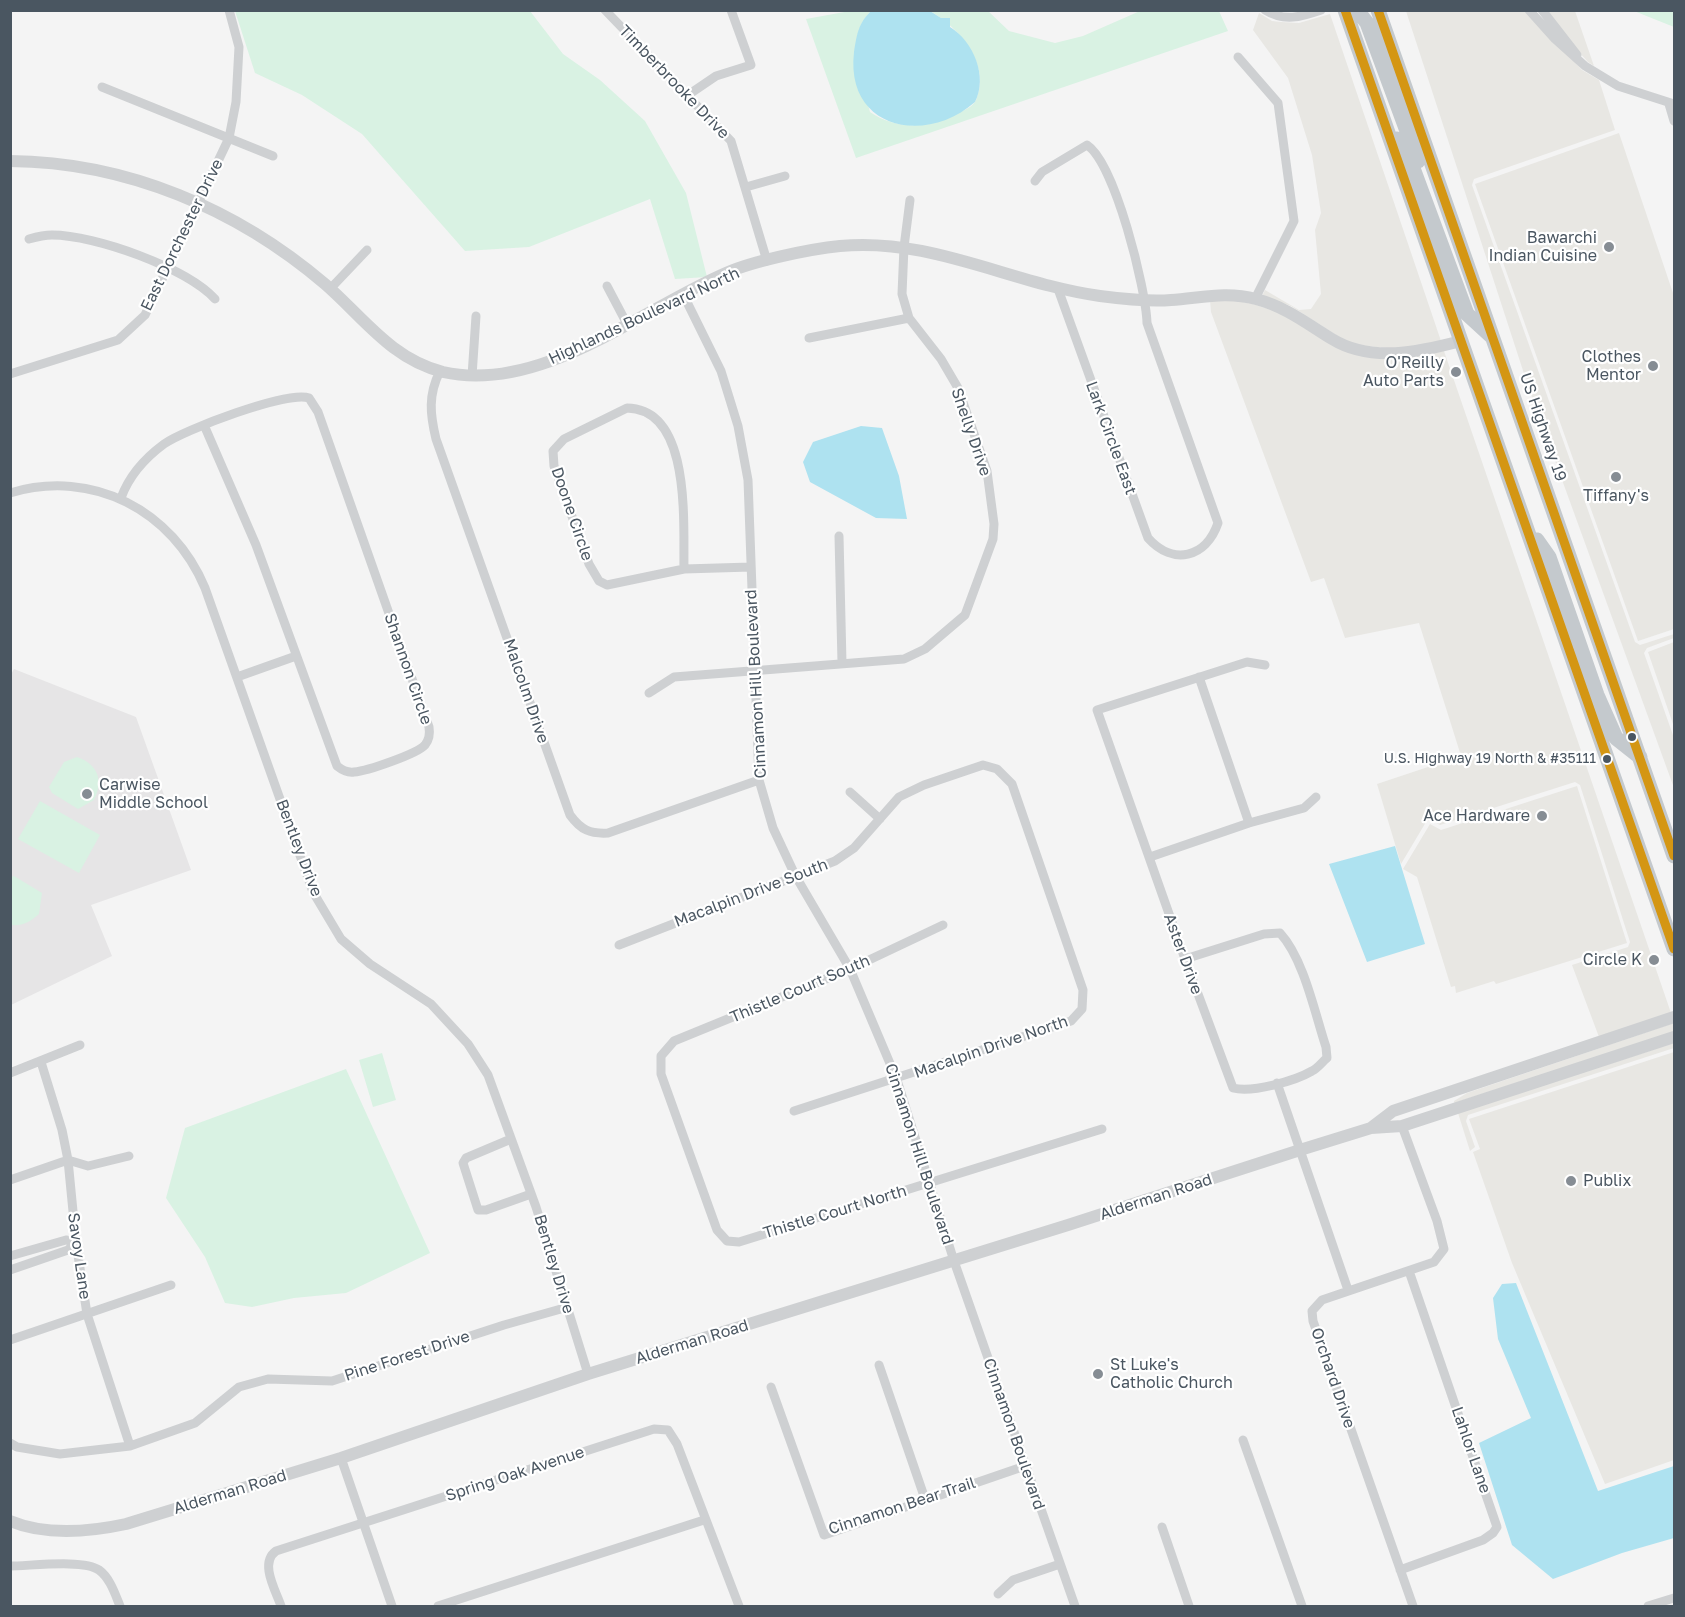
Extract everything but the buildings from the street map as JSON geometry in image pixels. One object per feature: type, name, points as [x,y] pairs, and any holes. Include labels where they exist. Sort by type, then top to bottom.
[{"type":"highway","points":[[1345,10],[1674,949]]},
{"type":"highway","points":[[1357,10],[1367,23],[1423,176],[1451,218]]},
{"type":"highway","name":"US Highway 19","points":[[1378,10],[1674,856]]},
{"type":"highway","points":[[1381,113],[1410,160],[1467,314],[1493,338]]},
{"type":"highway","points":[[1526,526],[1549,557],[1597,695],[1616,738],[1640,757]]},
{"type":"street","name":"East Dorchester Drive","points":[[10,374],[118,340],[145,315],[229,138],[236,102],[239,47],[229,10]]},
{"type":"street","name":"Timberbrooke Drive","points":[[605,10],[731,141],[767,261]]},
{"type":"street","points":[[688,95],[716,76],[751,65],[731,10]]},
{"type":"street","points":[[1265,10],[1282,18],[1298,18],[1321,10]]},
{"type":"street","points":[[1529,10],[1554,39],[1585,66],[1618,86],[1672,104],[1674,121]]},
{"type":"street","points":[[1542,10],[1585,66]]},
{"type":"street","points":[[1238,57],[1278,103],[1294,221],[1255,299]]},
{"type":"street","points":[[102,87],[273,156]]},
{"type":"street","points":[[1035,181],[1042,172],[1074,151],[1087,145],[1095,150],[1108,177],[1146,300]]},
{"type":"street","name":"Highlands Boulevard North","points":[[10,160],[89,168],[163,187],[223,213],[280,249],[330,289],[386,344],[440,371],[472,376],[497,376],[537,366],[627,324],[727,273],[767,261],[840,246],[904,248],[954,257],[1058,289],[1103,297],[1168,301],[1221,293],[1255,299],[1289,310],[1332,339],[1356,350],[1396,354],[1427,350],[1461,341]]},
{"type":"street","points":[[746,187],[784,176]]},
{"type":"street","name":"Shelly Drive","points":[[649,693],[674,677],[904,659],[938,640],[965,615],[993,539],[987,471],[958,388],[941,359],[909,318],[902,294],[904,248],[910,200]]},
{"type":"street","points":[[29,239],[52,235],[106,245],[168,267],[205,287],[215,299]]},
{"type":"street","points":[[330,289],[367,250]]},
{"type":"street","points":[[607,286],[627,324]]},
{"type":"street","name":"Lark Circle East","points":[[1058,289],[1148,538],[1157,548],[1181,555],[1203,548],[1213,535],[1218,523],[1147,323],[1146,300]]},
{"type":"street","name":"Cinnamon Hill Boulevard","points":[[684,296],[721,371],[738,426],[748,480],[753,672],[759,780],[773,828],[795,875],[850,969],[897,1080],[954,1261]]},
{"type":"street","points":[[472,376],[476,316]]},
{"type":"street","points":[[809,339],[909,318]]},
{"type":"street","name":"Malcolm Drive","points":[[440,371],[432,387],[430,413],[436,439],[570,815],[579,828],[594,834],[608,833],[759,780]]},
{"type":"street","name":"Shannon Circle","points":[[121,498],[135,472],[155,451],[180,434],[204,425],[291,396],[304,396],[312,401],[429,727],[429,736],[424,746],[414,752],[356,772],[339,768],[332,758],[256,545],[204,425]]},
{"type":"street","name":"Doone Circle","points":[[684,569],[681,473],[665,428],[652,413],[642,408],[627,408],[564,439],[553,451],[554,466],[589,564],[599,581],[607,585],[617,585],[684,569],[751,567]]},
{"type":"street","name":"Bentley Drive","points":[[10,493],[34,487],[65,486],[93,489],[121,498],[162,524],[189,556],[206,588],[311,889],[341,939],[370,964],[431,1004],[468,1044],[488,1075],[531,1194],[588,1374]]},
{"type":"street","points":[[839,536],[842,663]]},
{"type":"street","points":[[237,677],[296,656]]},
{"type":"street","points":[[1249,823],[1199,677],[1247,663],[1264,665]]},
{"type":"street","name":"Aster Drive","points":[[1199,677],[1097,710],[1233,1088],[1251,1090],[1277,1083]]},
{"type":"street","name":"Macalpin Drive South","points":[[619,945],[834,861],[854,848],[900,797],[924,785],[983,765],[997,769],[1012,784],[1083,990],[1082,1010]]},
{"type":"street","points":[[850,792],[880,819]]},
{"type":"street","points":[[1150,857],[1249,823],[1304,808],[1316,797]]},
{"type":"street","name":"Thistle Court South","points":[[739,1242],[727,1241],[713,1221],[661,1074],[661,1056],[674,1041],[850,969],[943,925]]},
{"type":"street","points":[[1185,959],[1264,933],[1280,933],[1289,943],[1326,1047],[1327,1058],[1312,1071],[1277,1083],[1348,1290]]},
{"type":"street","name":"Macalpin Drive North","points":[[794,1111],[897,1080],[1071,1021],[1082,1010]]},
{"type":"street","name":"Alderman Road","points":[[1371,1128],[1393,1112],[1674,1017]]},
{"type":"street","name":"Alderman Road","points":[[10,1521],[57,1530],[94,1531],[126,1524],[341,1458],[588,1374],[954,1261],[1300,1150],[1371,1128],[1401,1126],[1674,1037]]},
{"type":"street","points":[[10,1073],[80,1046]]},
{"type":"street","name":"Savoy Lane","points":[[42,1062],[69,1160],[76,1242],[87,1314],[130,1446]]},
{"type":"street","name":"Orchard Drive","points":[[1401,1126],[1437,1221],[1444,1249],[1434,1262],[1322,1300],[1312,1311],[1313,1321],[1413,1606]]},
{"type":"street","name":"Thistle Court North","points":[[739,1242],[1102,1129]]},
{"type":"street","points":[[511,1139],[466,1158],[463,1163],[478,1210],[486,1210],[531,1194]]},
{"type":"street","points":[[10,1180],[69,1160],[88,1166],[129,1156]]},
{"type":"street","points":[[10,1256],[66,1240],[76,1242]]},
{"type":"street","points":[[10,1270],[68,1250],[76,1242]]},
{"type":"street","name":"Cinnamon Boulevard","points":[[954,1261],[1075,1606]]},
{"type":"street","name":"Lahlor Lane","points":[[1400,1570],[1483,1540],[1497,1527],[1409,1271]]},
{"type":"street","points":[[10,1340],[171,1285]]},
{"type":"street","name":"Pine Forest Drive","points":[[10,1443],[17,1447],[60,1454],[130,1446],[195,1423],[239,1387],[268,1379],[332,1381],[504,1324],[568,1307]]},
{"type":"street","points":[[879,1365],[925,1499]]},
{"type":"street","name":"Cinnamon Bear Trail","points":[[771,1387],[824,1535],[1025,1466]]},
{"type":"street","name":"Spring Oak Avenue","points":[[281,1606],[268,1568],[271,1554],[282,1548],[654,1429],[668,1430],[677,1444],[704,1520]]},
{"type":"street","points":[[1243,1440],[1302,1606]]},
{"type":"street","points":[[341,1458],[392,1606]]},
{"type":"street","points":[[438,1606],[704,1520],[739,1606]]},
{"type":"street","points":[[1162,1527],[1189,1606]]},
{"type":"street","points":[[998,1594],[1013,1580],[1060,1564]]},
{"type":"street","points":[[10,1566],[77,1565],[99,1569],[111,1585],[120,1606]]},
{"type":"street","points":[[1648,1606],[1674,1598]]},
{"type":"shaded area","points":[[1406,11],[1529,11],[1582,70],[1599,80],[1615,130],[1474,179],[1472,185],[1635,642],[1640,645],[1674,634],[1674,638],[1647,648],[1644,653],[1674,738],[1674,788],[1529,389]]},
{"type":"shaded area","points":[[1542,11],[1575,11],[1594,66],[1588,62]]},
{"type":"shaded area","points":[[1259,13],[1272,21],[1299,23],[1330,14],[1441,341],[1396,349],[1356,345],[1347,342],[1291,306],[1262,296],[1265,290],[1299,310],[1311,309],[1321,294],[1315,230],[1321,213],[1312,155],[1288,78],[1253,30]]},
{"type":"shaded area","points":[[1619,133],[1674,296],[1674,629],[1638,641],[1475,184]]},
{"type":"shaded area","points":[[1222,298],[1253,304],[1287,315],[1355,354],[1397,359],[1444,351],[1671,1013],[1599,1037],[1572,965],[1628,947],[1630,942],[1580,785],[1575,782],[1440,825],[1431,820],[1426,822],[1401,864],[1377,784],[1461,756],[1451,724],[1419,623],[1345,638],[1324,578],[1311,582],[1211,312],[1210,300]]},
{"type":"shaded area","points":[[1674,642],[1674,727],[1648,652]]},
{"type":"shaded area","name":"Carwise Middle School","points":[[14,669],[136,717],[191,870],[91,905],[112,956],[11,1005],[10,676]]},
{"type":"shaded area","points":[[1577,786],[1627,943],[1496,984],[1494,981],[1456,993],[1455,986],[1451,987],[1417,877],[1403,869],[1430,824],[1441,830]]},
{"type":"shaded area","points":[[1674,1023],[1674,1032],[1454,1103],[1467,1093]]},
{"type":"shaded area","points":[[1674,1043],[1674,1048],[1468,1115],[1466,1121],[1475,1147],[1470,1151],[1458,1113]]},
{"type":"shaded area","points":[[1674,1052],[1674,1460],[1605,1484],[1512,1263],[1473,1152],[1480,1149],[1469,1119]]},
{"type":"green space","points":[[235,11],[530,11],[563,54],[600,80],[645,121],[686,193],[707,277],[675,279],[650,199],[529,247],[465,251],[362,134],[302,95],[255,73]]},
{"type":"green space","points":[[850,11],[871,11],[863,22],[856,46],[859,72],[870,112],[903,125],[936,122],[968,108],[976,100],[980,86],[980,73],[969,48],[951,27],[930,11],[988,11],[1009,31],[1055,43],[1083,36],[1140,11],[1219,11],[1228,31],[856,158],[806,19]]},
{"type":"green space","points":[[1634,11],[1674,11],[1674,27]]},
{"type":"green space","points":[[77,757],[90,764],[99,780],[94,800],[78,809],[52,793],[49,787],[64,762]]},
{"type":"green space","points":[[40,801],[100,835],[79,873],[18,839]]},
{"type":"green space","points":[[14,876],[42,893],[39,914],[19,925],[11,925],[11,877]]},
{"type":"green space","points":[[382,1053],[396,1100],[373,1107],[359,1060]]},
{"type":"green space","points":[[346,1069],[430,1253],[346,1293],[294,1298],[252,1307],[225,1303],[205,1257],[166,1198],[185,1128]]},
{"type":"water","points":[[871,11],[930,11],[941,18],[950,18],[950,27],[972,51],[979,71],[979,92],[975,102],[955,116],[934,124],[912,126],[892,122],[875,113],[862,98],[855,78],[854,52],[857,35],[863,20]]},
{"type":"water","points":[[861,426],[882,428],[899,476],[907,519],[876,518],[810,482],[803,462],[813,442]]},
{"type":"water","points":[[1395,846],[1425,944],[1367,962],[1329,864]]},
{"type":"water","points":[[1516,1283],[1598,1491],[1674,1466],[1674,1538],[1622,1553],[1553,1579],[1512,1545],[1479,1443],[1531,1418],[1498,1339],[1493,1298],[1502,1284]]},
{"type":"transit line","points":[[1345,10],[1674,949]]},
{"type":"transit line","points":[[1378,10],[1674,856]]},
{"type":"place","name":"Bawarchi Indian Cuisine","points":[[1609,247]]},
{"type":"place","name":"Clothes Mentor","points":[[1653,366]]},
{"type":"place","name":"O'Reilly Auto Parts","points":[[1456,372]]},
{"type":"place","name":"Tiffany's","points":[[1616,477]]},
{"type":"place","name":"U.S. Highway 19 North & #35111","points":[[1607,759]]},
{"type":"place","name":"Carwise Middle School","points":[[87,794]]},
{"type":"place","name":"Ace Hardware","points":[[1542,816]]},
{"type":"place","name":"Circle K","points":[[1654,960]]},
{"type":"place","name":"Publix","points":[[1571,1181]]},
{"type":"place","name":"St Luke's Catholic Church","points":[[1098,1374]]}]
